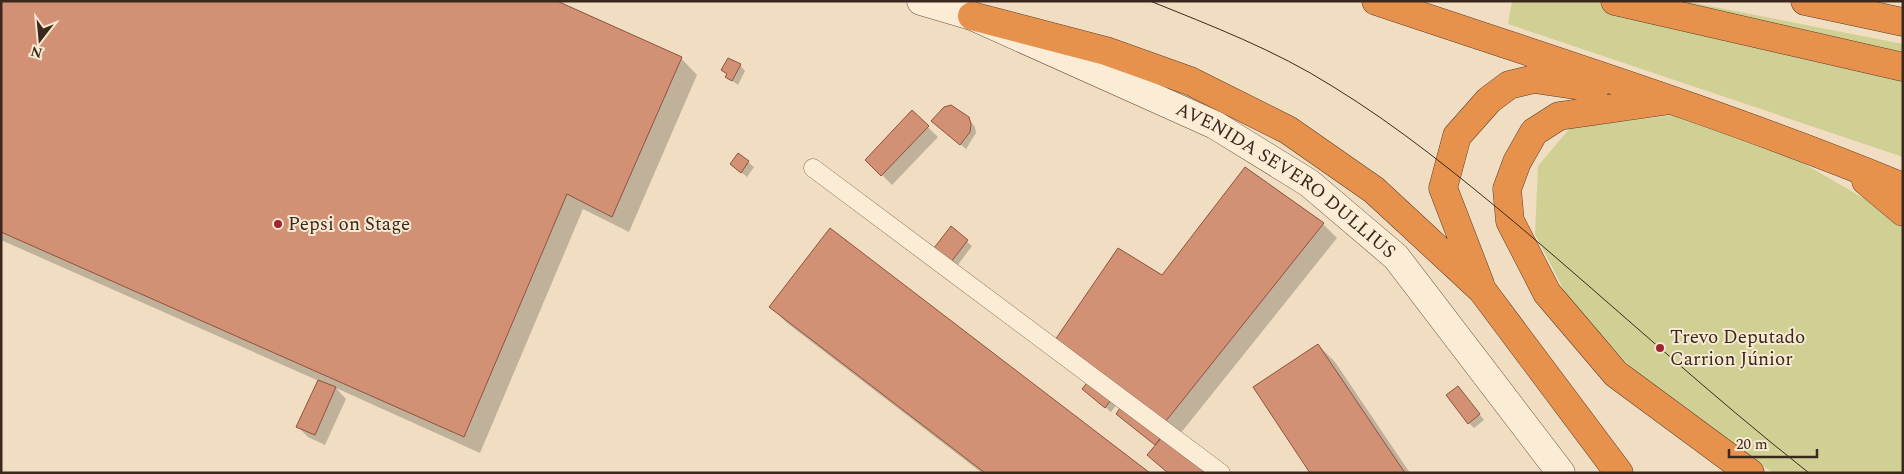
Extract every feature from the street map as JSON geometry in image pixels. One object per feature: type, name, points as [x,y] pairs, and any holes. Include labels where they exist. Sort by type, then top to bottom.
[{"type":"highway","points":[[1376,1],[1671,100],[1846,164],[1903,187]]},
{"type":"highway","points":[[1615,1],[1903,67]]},
{"type":"highway","points":[[1805,1],[1903,22]]},
{"type":"highway","points":[[972,16],[1106,51],[1190,81],[1288,130],[1374,190],[1482,290],[1619,473]]},
{"type":"highway","points":[[1482,290],[1443,188],[1457,136],[1489,100],[1509,85],[1534,79],[1671,100]]},
{"type":"highway","points":[[1671,100],[1559,116],[1534,132],[1517,162],[1507,189],[1510,220],[1547,293],[1616,374],[1750,473]]},
{"type":"highway","points":[[1846,164],[1903,175]]},
{"type":"highway","points":[[1846,164],[1903,212]]},
{"type":"street","name":"AVENIDA SEVERO DULLIUS","points":[[921,1],[972,16],[1215,126],[1309,183],[1396,257],[1562,473]]},
{"type":"lane","points":[[813,168],[1221,473]]},
{"type":"green space","points":[[1512,1],[1684,1],[1903,44],[1903,157],[1508,24]]},
{"type":"green space","points":[[1675,115],[1796,159],[1877,206],[1903,229],[1903,473],[1773,473],[1641,378],[1569,300],[1535,234],[1538,166],[1570,128]]},
{"type":"building","name":"Pepsi on Stage","points":[[1,1],[557,1],[682,57],[612,217],[567,194],[464,437],[1,232]]},
{"type":"building","points":[[728,58],[741,64],[732,81],[725,77],[727,74],[721,70]]},
{"type":"building","points":[[951,105],[969,117],[971,124],[970,132],[960,145],[931,121],[944,107]]},
{"type":"building","points":[[912,110],[929,126],[881,176],[865,160]]},
{"type":"building","points":[[738,153],[749,161],[741,173],[730,164]]},
{"type":"building","points":[[1245,167],[1324,223],[1162,426],[1053,343],[1118,248],[1162,275]]},
{"type":"building","points":[[951,226],[968,240],[951,262],[934,248]]},
{"type":"building","points":[[830,228],[1150,473],[985,473],[769,307]]},
{"type":"building","points":[[1318,344],[1405,473],[1310,473],[1253,387]]},
{"type":"building","points":[[1090,379],[1113,397],[1105,408],[1082,389]]},
{"type":"building","points":[[318,380],[336,387],[315,435],[296,427]]},
{"type":"building","points":[[1458,386],[1480,414],[1468,424],[1446,395]]},
{"type":"building","points":[[1124,402],[1163,435],[1155,445],[1116,414]]},
{"type":"building","points":[[1163,436],[1204,470],[1202,473],[1168,473],[1147,455]]},
{"type":"tram line","points":[[1150,1],[1243,39],[1288,61],[1357,102],[1405,135],[1519,226],[1699,382],[1809,473]]},
{"type":"place","name":"Pepsi on Stage","points":[[278,224]]},
{"type":"place","name":"Trevo Deputado Carrion Júnior","points":[[1660,348]]}]
